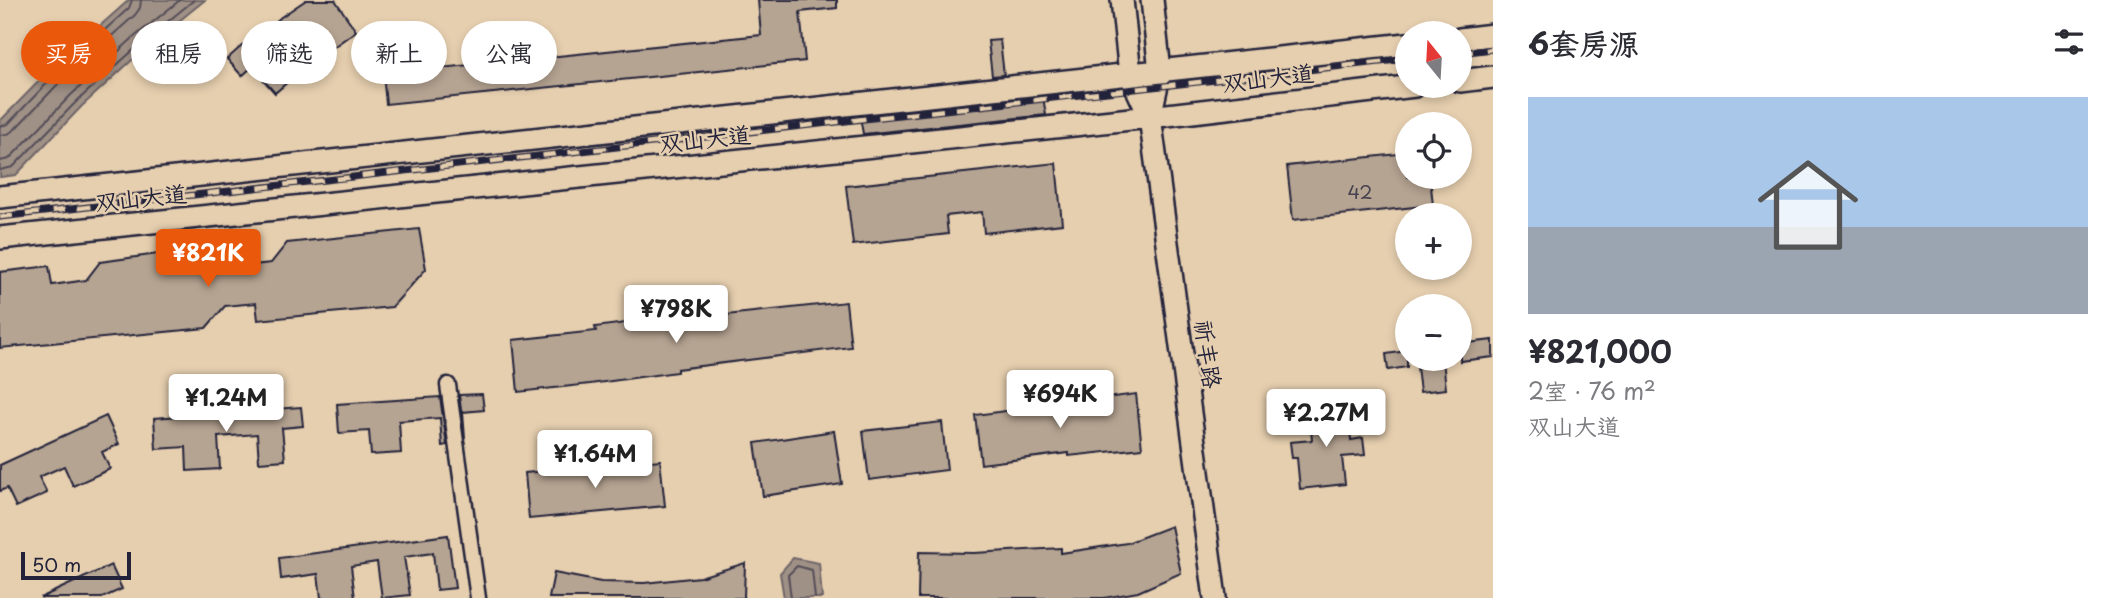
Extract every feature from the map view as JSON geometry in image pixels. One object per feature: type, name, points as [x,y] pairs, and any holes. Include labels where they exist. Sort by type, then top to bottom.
[{"type":"street","points":[[1122,0],[1130,74],[1150,117]]},
{"type":"street","points":[[1150,117],[1160,71],[1152,0]]},
{"type":"street","points":[[1472,37],[1493,35]]},
{"type":"street","name":"双山大道","points":[[0,197],[1395,45]]},
{"type":"street","points":[[1472,79],[1493,76]]},
{"type":"street","name":"双山大道","points":[[0,238],[1150,117],[1395,88]]},
{"type":"street","name":"祈丰路","points":[[1150,117],[1216,598]]},
{"type":"street","points":[[448,385],[478,598]]},
{"type":"water","points":[[129,0],[205,0],[179,21],[131,21],[131,61],[117,74],[117,21],[105,21]]},
{"type":"water","points":[[36,84],[106,84],[16,175],[0,177],[0,121]]},
{"type":"water","points":[[793,558],[819,563],[822,598],[784,598],[780,573]]},
{"type":"building","points":[[306,0],[335,0],[351,24],[351,35],[337,44],[337,21],[276,21]]},
{"type":"building","points":[[758,0],[837,0],[837,8],[800,12],[805,61],[386,104],[384,84],[447,84],[447,67],[461,66],[461,84],[557,84],[557,56],[761,35]]},
{"type":"building","points":[[1000,40],[1004,75],[992,76],[988,41]]},
{"type":"building","points":[[241,47],[241,75],[227,59]]},
{"type":"building","points":[[267,84],[285,84],[275,93]]},
{"type":"building","points":[[1043,97],[1046,115],[863,134],[860,117]]},
{"type":"building","points":[[1395,154],[1395,189],[1431,189],[1433,203],[1395,203],[1395,209],[1293,220],[1287,166]]},
{"type":"building","points":[[1056,163],[1062,224],[984,233],[982,212],[946,216],[948,234],[853,245],[846,186]]},
{"type":"building","points":[[419,229],[426,269],[392,307],[258,320],[256,303],[225,306],[206,328],[0,348],[0,272],[49,266],[52,285],[86,280],[100,262],[230,244],[235,267],[271,263],[287,243]]},
{"type":"building","points":[[846,302],[851,347],[518,392],[513,340],[596,331],[595,327],[670,317],[671,321]]},
{"type":"building","points":[[1493,340],[1493,357],[1472,360],[1472,343]]},
{"type":"building","points":[[1395,353],[1395,369],[1388,370],[1386,354]]},
{"type":"building","points":[[1417,371],[1444,371],[1446,389],[1420,392]]},
{"type":"building","points":[[482,394],[484,410],[463,412],[465,438],[459,395]]},
{"type":"building","points":[[1136,394],[1142,448],[1069,456],[1069,453],[981,464],[975,415]]},
{"type":"building","points":[[440,397],[447,445],[442,446],[440,418],[399,421],[401,453],[371,455],[369,431],[339,433],[337,404]]},
{"type":"building","points":[[1348,406],[1351,440],[1363,438],[1365,455],[1342,457],[1345,484],[1300,489],[1297,458],[1292,458],[1290,442],[1312,440],[1309,410]]},
{"type":"building","points":[[301,407],[303,426],[282,428],[285,460],[259,462],[257,434],[218,437],[220,469],[187,471],[186,447],[156,449],[154,418]]},
{"type":"building","points":[[106,416],[119,444],[102,452],[110,469],[73,486],[64,466],[39,477],[47,493],[16,507],[7,488],[0,491],[0,465]]},
{"type":"building","points":[[942,422],[947,470],[869,480],[863,431]]},
{"type":"building","points":[[834,431],[842,484],[763,496],[755,443]]},
{"type":"building","points":[[660,460],[665,506],[529,519],[525,473]]},
{"type":"building","points":[[1171,526],[1181,573],[1138,592],[1104,598],[918,598],[919,552],[974,553],[1061,548],[1061,553],[1127,543]]},
{"type":"building","points":[[448,535],[455,588],[437,590],[433,553],[404,557],[410,595],[382,598],[377,562],[351,566],[355,598],[321,598],[318,574],[281,579],[279,558]]},
{"type":"building","points":[[745,563],[744,598],[549,598],[554,573],[601,582],[644,583],[700,577]]},
{"type":"building","points":[[111,565],[122,589],[102,598],[40,598]]},
{"type":"railway","points":[[1472,52],[1493,49]]},
{"type":"railway","points":[[0,217],[1395,60]]}]
